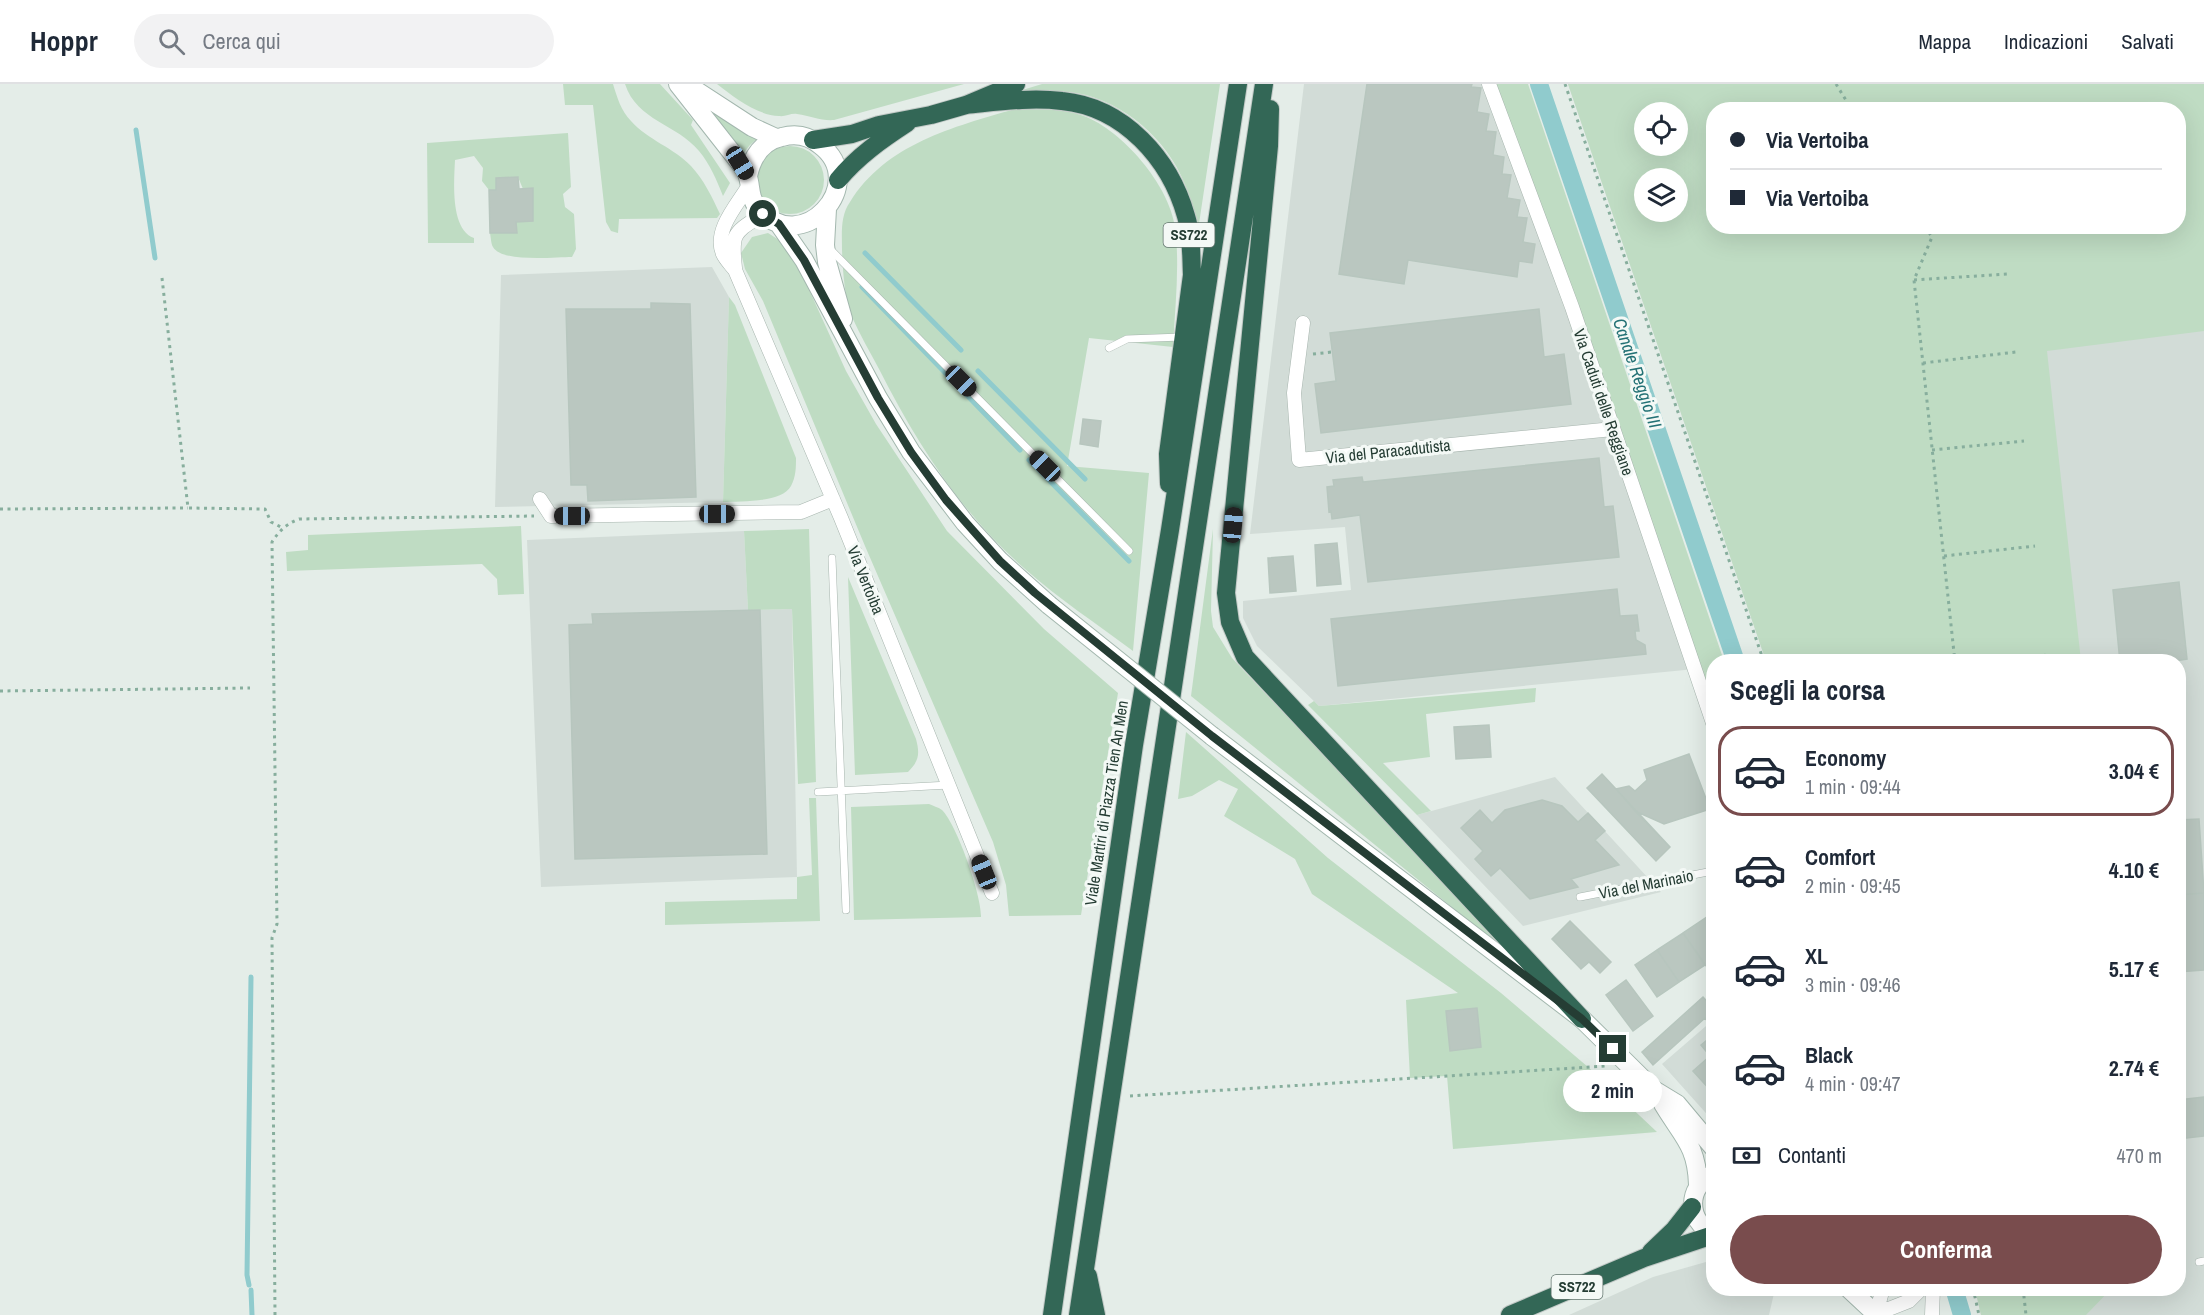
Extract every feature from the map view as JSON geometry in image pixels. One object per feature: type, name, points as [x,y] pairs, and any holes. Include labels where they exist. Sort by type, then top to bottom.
[{"type":"highway","name":"SS722","points":[[813,140],[852,134],[879,125],[911,120],[966,105],[1016,84]]},
{"type":"highway","name":"Viale Martiri di Piazza Tien An Men","points":[[1052,1315],[1132,757],[1170,530],[1238,84]]},
{"type":"highway","name":"SS722","points":[[1078,1315],[1264,84]]},
{"type":"highway","points":[[1270,84],[1269,146],[1226,593],[1230,622],[1245,657],[1582,1019]]},
{"type":"highway","name":"SS722","points":[[966,105],[1035,100],[1064,101],[1105,114],[1123,123],[1143,140],[1162,161],[1176,186],[1187,217],[1192,276],[1168,454],[1170,530]]},
{"type":"highway","name":"SS722","points":[[838,180],[852,163],[911,120]]},
{"type":"highway","name":"SS722","points":[[1644,1258],[1674,1230],[1692,1207]]},
{"type":"highway","name":"SS722","points":[[1510,1315],[1644,1258],[1706,1236]]},
{"type":"highway","name":"SS722","points":[[1085,1264],[1096,1315]]},
{"type":"main road","points":[[678,84],[721,137],[748,181],[756,206],[771,219],[804,260],[894,425],[946,500],[1000,561],[1049,605],[1212,736],[1582,1019],[1654,1090],[1682,1129],[1694,1151],[1698,1169],[1698,1185]]},
{"type":"main road","points":[[686,84],[752,127],[776,138],[789,135],[813,140],[824,147],[831,157],[838,180],[835,196],[827,209],[808,223],[793,226],[771,219]]},
{"type":"main road","name":"Via Vertoiba","points":[[748,181],[751,163],[757,153],[776,138]]},
{"type":"main road","points":[[827,209],[825,245],[848,338]]},
{"type":"main road","points":[[1654,1090],[1677,1104],[1706,1139]]},
{"type":"main road","points":[[1706,1178],[1694,1192],[1692,1207],[1699,1224],[1706,1229]]},
{"type":"main road","points":[[1856,1296],[1876,1315]]},
{"type":"street","name":"Via Caduti delle Reggiane","points":[[1489,84],[1572,307],[1706,702]]},
{"type":"street","name":"Via Vertoiba","points":[[748,181],[722,233],[723,254],[735,270],[833,499],[992,893]]},
{"type":"street","name":"Via Vertoiba","points":[[735,270],[732,245],[739,230],[771,219]]},
{"type":"street","name":"Via del Paracadutista","points":[[1303,323],[1294,393],[1299,460],[1613,429]]},
{"type":"street","points":[[540,499],[551,516],[801,512],[833,499]]},
{"type":"street","points":[[1876,1315],[1881,1296]]},
{"type":"street","points":[[1876,1315],[1909,1301],[1914,1296]]},
{"type":"street","points":[[1932,1315],[1933,1296]]},
{"type":"lane","points":[[825,245],[1130,551]]},
{"type":"lane","points":[[1109,348],[1127,339],[1184,337]]},
{"type":"lane","points":[[832,558],[846,910]]},
{"type":"lane","points":[[818,792],[949,785]]},
{"type":"lane","name":"Via del Marinaio","points":[[1580,897],[1706,872]]},
{"type":"path","points":[[1565,84],[1761,654]]},
{"type":"path","points":[[1836,84],[1847,102]]},
{"type":"path","points":[[1930,234],[1932,237],[1914,280],[1954,654]]},
{"type":"path","points":[[1914,280],[2007,274]]},
{"type":"path","points":[[162,278],[188,508]]},
{"type":"path","points":[[1923,363],[2016,352]]},
{"type":"path","points":[[1932,450],[2024,441]]},
{"type":"path","points":[[0,509],[265,509],[271,522],[283,528]]},
{"type":"path","points":[[275,1315],[272,938],[277,924],[272,542],[283,528],[299,519],[551,516]]},
{"type":"path","points":[[1944,556],[2035,546]]},
{"type":"path","points":[[0,691],[250,688]]},
{"type":"path","points":[[1130,1096],[1628,1064]]},
{"type":"path","points":[[1975,1296],[1979,1315]]},
{"type":"path","points":[[2024,1296],[2026,1315]]},
{"type":"shaded area","points":[[1304,84],[1489,84],[1695,669],[1319,706],[1257,646],[1243,618],[1243,601],[1351,590],[1345,527],[1250,534]]},
{"type":"shaded area","points":[[1568,84],[2204,84],[2204,1315],[1981,1315],[1977,1296],[2186,1296],[2186,654],[1764,654]]},
{"type":"shaded area","points":[[712,267],[729,297],[723,502],[495,507],[501,275]]},
{"type":"shaded area","points":[[744,531],[748,610],[792,609],[797,877],[541,887],[527,540]]},
{"type":"shaded area","points":[[1555,777],[1661,892],[1523,926],[1417,815]]},
{"type":"shaded area","points":[[1706,1026],[1706,1113],[1662,1064]]},
{"type":"shaded area","points":[[1706,1262],[1706,1296],[1773,1296],[1769,1315],[1569,1315],[1653,1277]]},
{"type":"green space","points":[[563,84],[613,84],[622,108],[631,121],[645,134],[677,154],[696,171],[720,214],[717,218],[619,219],[618,233],[611,231],[606,222],[593,105],[565,105]]},
{"type":"green space","points":[[625,84],[660,84],[693,120],[691,125],[730,183],[723,196],[710,167],[699,151],[680,134],[639,106]]},
{"type":"green space","points":[[717,84],[964,84],[829,120],[797,114],[770,115],[746,104]]},
{"type":"green space","points":[[1042,84],[1220,84],[1197,237],[1192,203],[1181,175],[1172,159],[1149,131],[1120,109],[1086,95],[1058,91],[1013,93]]},
{"type":"green space","points":[[1490,84],[1528,84],[1722,654],[1706,654],[1706,685]]},
{"type":"green space","points":[[1568,84],[2204,84],[2204,331],[2047,351],[2080,654],[1764,654]]},
{"type":"green space","points":[[699,98],[759,137],[743,154]]},
{"type":"green space","points":[[1015,109],[1076,113],[1099,123],[1114,134],[1142,161],[1154,177],[1164,194],[1175,227],[1177,272],[1173,347],[1089,338],[1067,466],[1149,473],[1133,651],[1025,569],[981,525],[961,501],[909,424],[858,330],[847,300],[842,258],[843,219],[847,207],[865,182],[882,166],[923,141],[968,123]]},
{"type":"green space","points":[[568,133],[571,187],[563,194],[565,207],[574,214],[576,249],[572,257],[517,257],[498,252],[493,247],[490,233],[516,233],[516,222],[533,221],[532,188],[523,189],[518,177],[496,178],[496,190],[489,190],[482,181],[483,168],[474,156],[455,160],[454,180],[457,215],[466,233],[474,238],[474,243],[428,243],[427,143]]},
{"type":"green space","points":[[790,146],[803,149],[814,156],[821,167],[824,180],[821,193],[814,204],[803,211],[790,214],[777,211],[766,204],[759,193],[756,180],[759,167],[766,156],[777,149]]},
{"type":"green space","points":[[768,233],[779,240],[796,261],[846,371],[876,424],[947,531],[1044,629],[1118,693],[1081,915],[1009,916],[1006,885],[993,842],[865,546],[763,301],[745,269],[741,253],[752,237]]},
{"type":"green space","points":[[729,297],[735,305],[796,458],[795,476],[791,486],[779,496],[750,501],[723,502]]},
{"type":"green space","points":[[521,526],[524,594],[498,595],[497,579],[482,564],[287,571],[286,552],[308,550],[308,535]]},
{"type":"green space","points":[[809,529],[816,782],[798,784],[792,609],[748,610],[744,531]]},
{"type":"green space","points":[[1213,529],[1211,611],[1213,627],[1232,658],[1516,959],[1191,696]]},
{"type":"green space","points":[[848,577],[916,739],[918,757],[908,772],[855,775]]},
{"type":"green space","points":[[1536,688],[1535,702],[1426,714],[1430,757],[1383,763],[1431,811],[1417,815],[1308,705],[1314,701],[1319,706]]},
{"type":"green space","points":[[1186,732],[1328,858],[1501,993],[1588,1067],[1657,1132],[1453,1149],[1447,1076],[1410,1078],[1406,1000],[1458,993],[1312,894],[1295,859],[1224,816],[1238,789],[1219,780],[1192,796],[1178,799]]},
{"type":"green space","points":[[809,798],[816,798],[820,921],[665,925],[665,902],[797,899],[797,877],[812,875]]},
{"type":"green space","points":[[929,804],[942,810],[955,830],[973,878],[981,917],[854,920],[851,807]]},
{"type":"green space","points":[[1977,1296],[2104,1296],[2086,1315],[1981,1315]]},
{"type":"building","points":[[1367,84],[1472,84],[1471,87],[1481,88],[1477,112],[1489,114],[1486,131],[1496,132],[1493,155],[1504,157],[1502,174],[1511,175],[1507,198],[1520,200],[1517,217],[1527,218],[1523,242],[1535,244],[1532,263],[1519,261],[1517,277],[1408,260],[1404,284],[1339,274]]},
{"type":"building","points":[[518,177],[519,189],[533,188],[533,221],[516,222],[517,233],[490,233],[489,190],[496,190],[496,178]]},
{"type":"building","points":[[651,303],[690,304],[696,497],[588,501],[587,485],[571,485],[566,309],[651,309]]},
{"type":"building","points":[[1539,309],[1544,357],[1564,354],[1571,404],[1321,433],[1315,384],[1336,381],[1330,333]]},
{"type":"building","points":[[1083,419],[1101,421],[1098,447],[1080,444]]},
{"type":"building","points":[[1599,458],[1604,507],[1613,506],[1619,557],[1368,582],[1360,515],[1332,519],[1331,511],[1329,512],[1327,487],[1334,486],[1333,480],[1362,477],[1363,482]]},
{"type":"building","points":[[1337,543],[1341,584],[1317,586],[1315,545]]},
{"type":"building","points":[[1293,556],[1296,591],[1270,593],[1268,558]]},
{"type":"building","points":[[2179,582],[2187,659],[2186,654],[2119,654],[2113,590]]},
{"type":"building","points":[[1617,589],[1620,616],[1637,615],[1639,631],[1635,631],[1636,640],[1645,645],[1646,654],[1338,686],[1331,619]]},
{"type":"building","points":[[760,610],[767,854],[575,859],[569,625],[593,624],[592,614]]},
{"type":"building","points":[[1489,725],[1491,757],[1456,759],[1454,727]]},
{"type":"building","points":[[1689,754],[1706,799],[1706,810],[1664,824],[1635,811],[1616,789],[1629,786],[1635,791],[1647,780],[1644,770]]},
{"type":"building","points":[[1689,754],[1706,799],[1706,810],[1664,824],[1635,811],[1670,847],[1656,861],[1587,788],[1602,774],[1616,789],[1629,786],[1635,791],[1647,780],[1644,770]]},
{"type":"building","points":[[1602,774],[1670,847],[1656,861],[1587,788]]},
{"type":"building","points":[[1542,800],[1562,806],[1578,822],[1588,813],[1605,831],[1595,840],[1619,865],[1571,879],[1578,887],[1530,899],[1500,868],[1491,876],[1475,859],[1483,851],[1461,828],[1480,810],[1492,823],[1505,810]]},
{"type":"building","points":[[2199,819],[2204,893],[2186,894],[2186,820]]},
{"type":"building","points":[[2204,893],[2204,970],[2186,971],[2186,894]]},
{"type":"building","points":[[1706,918],[1706,966],[1683,933]]},
{"type":"building","points":[[1570,921],[1611,962],[1600,973],[1589,962],[1581,969],[1552,939]]},
{"type":"building","points":[[1683,933],[1705,965],[1679,982],[1657,950]]},
{"type":"building","points":[[1657,950],[1679,982],[1657,997],[1635,965]]},
{"type":"building","points":[[1626,980],[1653,1016],[1633,1031],[1606,995]]},
{"type":"building","points":[[1703,997],[1706,1000],[1706,1019],[1653,1065],[1642,1052]]},
{"type":"building","points":[[1477,1008],[1481,1047],[1450,1051],[1446,1011]]},
{"type":"building","points":[[1706,1041],[1706,1051],[1701,1045]]},
{"type":"building","points":[[1706,1060],[1706,1085],[1693,1071]]},
{"type":"building","points":[[2204,1097],[2204,1136],[2186,1138],[2186,1099]]},
{"type":"waterway","name":"Canale Reggio III","points":[[1539,84],[1733,654]]},
{"type":"waterway","points":[[136,130],[155,258]]},
{"type":"waterway","points":[[865,253],[961,350]]},
{"type":"waterway","points":[[862,287],[1020,450]]},
{"type":"waterway","points":[[978,371],[1085,479]]},
{"type":"waterway","points":[[1029,460],[1129,561]]},
{"type":"waterway","points":[[249,1285],[247,1275],[251,977]]},
{"type":"waterway","points":[[251,1290],[252,1315]]},
{"type":"waterway","name":"Canale Reggio III","points":[[1956,1296],[1962,1315]]},
{"type":"route","points":[[763,214],[779,224],[804,260],[824,300],[848,338],[878,398],[911,452],[946,500],[1000,561],[1035,593],[1212,736],[1582,1019],[1613,1049]]}]
